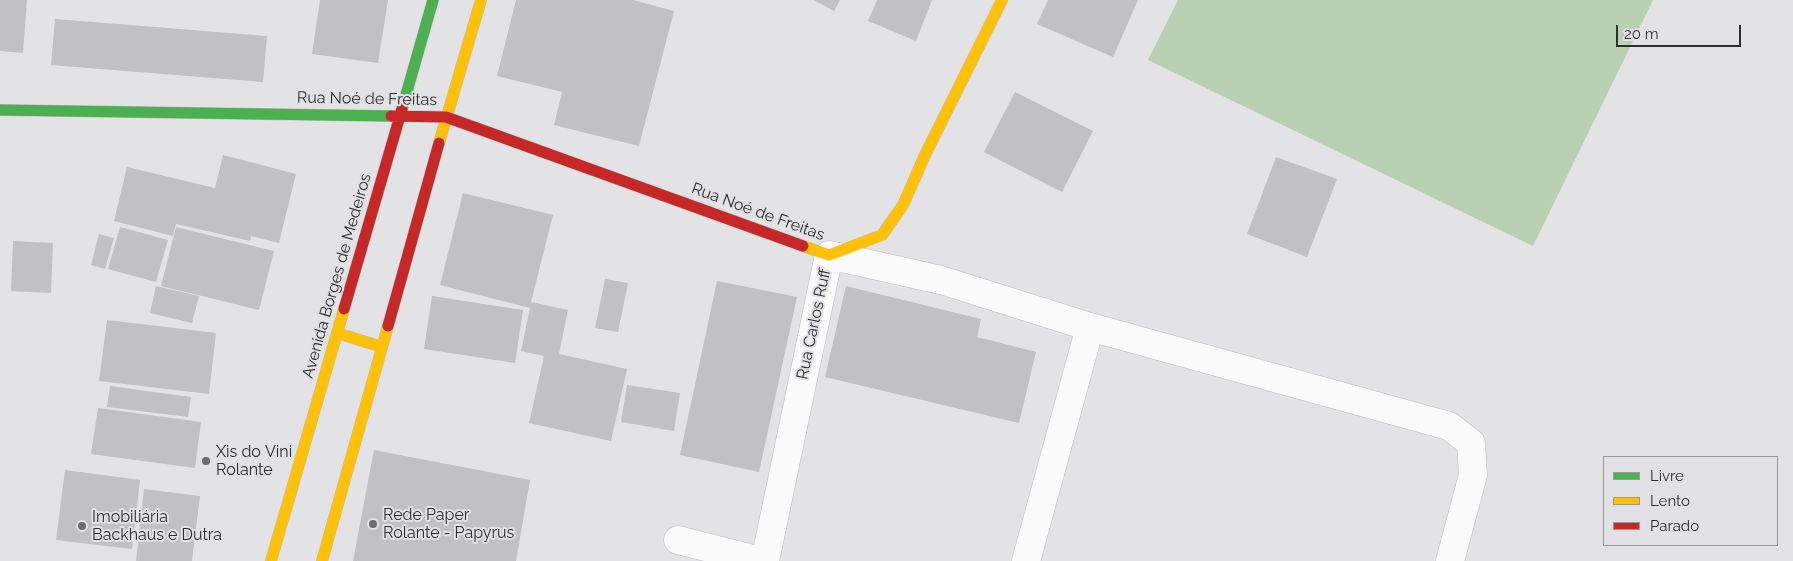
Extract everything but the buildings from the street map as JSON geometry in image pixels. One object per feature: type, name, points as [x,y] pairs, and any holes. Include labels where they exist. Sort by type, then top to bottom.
[{"type":"main road","name":"Avenida Borges de Medeiros","points":[[271,561],[433,0]]},
{"type":"main road","points":[[322,561],[446,117],[481,0]]},
{"type":"main road","name":"Rua Carlos Ruff","points":[[828,255],[882,234],[903,205],[925,155],[1002,0]]},
{"type":"main road","name":"Rua Noé de Freitas","points":[[0,110],[446,117],[828,255]]},
{"type":"main road","points":[[337,333],[382,347]]},
{"type":"street","points":[[828,255],[942,280],[1090,327],[1449,426],[1471,443],[1474,475],[1450,561]]},
{"type":"street","name":"Rua Carlos Ruff","points":[[765,561],[828,255]]},
{"type":"street","points":[[1026,561],[1090,327]]},
{"type":"street","points":[[678,540],[761,561]]},
{"type":"green space","points":[[1178,0],[1653,0],[1533,246],[1148,60]]},
{"type":"traffic: fast","points":[[402,109],[433,0]]},
{"type":"traffic: fast","points":[[0,110],[391,116]]},
{"type":"traffic: slow","points":[[439,143],[481,0]]},
{"type":"traffic: slow","points":[[803,246],[829,255],[882,235],[903,205],[925,155],[1002,0]]},
{"type":"traffic: slow","points":[[271,561],[344,309]]},
{"type":"traffic: slow","points":[[322,561],[388,326]]},
{"type":"traffic: slow","points":[[337,333],[382,347]]},
{"type":"traffic: jam","points":[[344,309],[402,109]]},
{"type":"traffic: jam","points":[[391,116],[446,117],[803,246]]},
{"type":"traffic: jam","points":[[388,326],[439,143]]},
{"type":"place","name":"Xis do Vini Rolante","points":[[206,461]]},
{"type":"place","name":"Rede Paper Rolante - Papyrus","points":[[373,524]]},
{"type":"place","name":"Imobiliária Backhaus e Dutra","points":[[82,526]]}]
